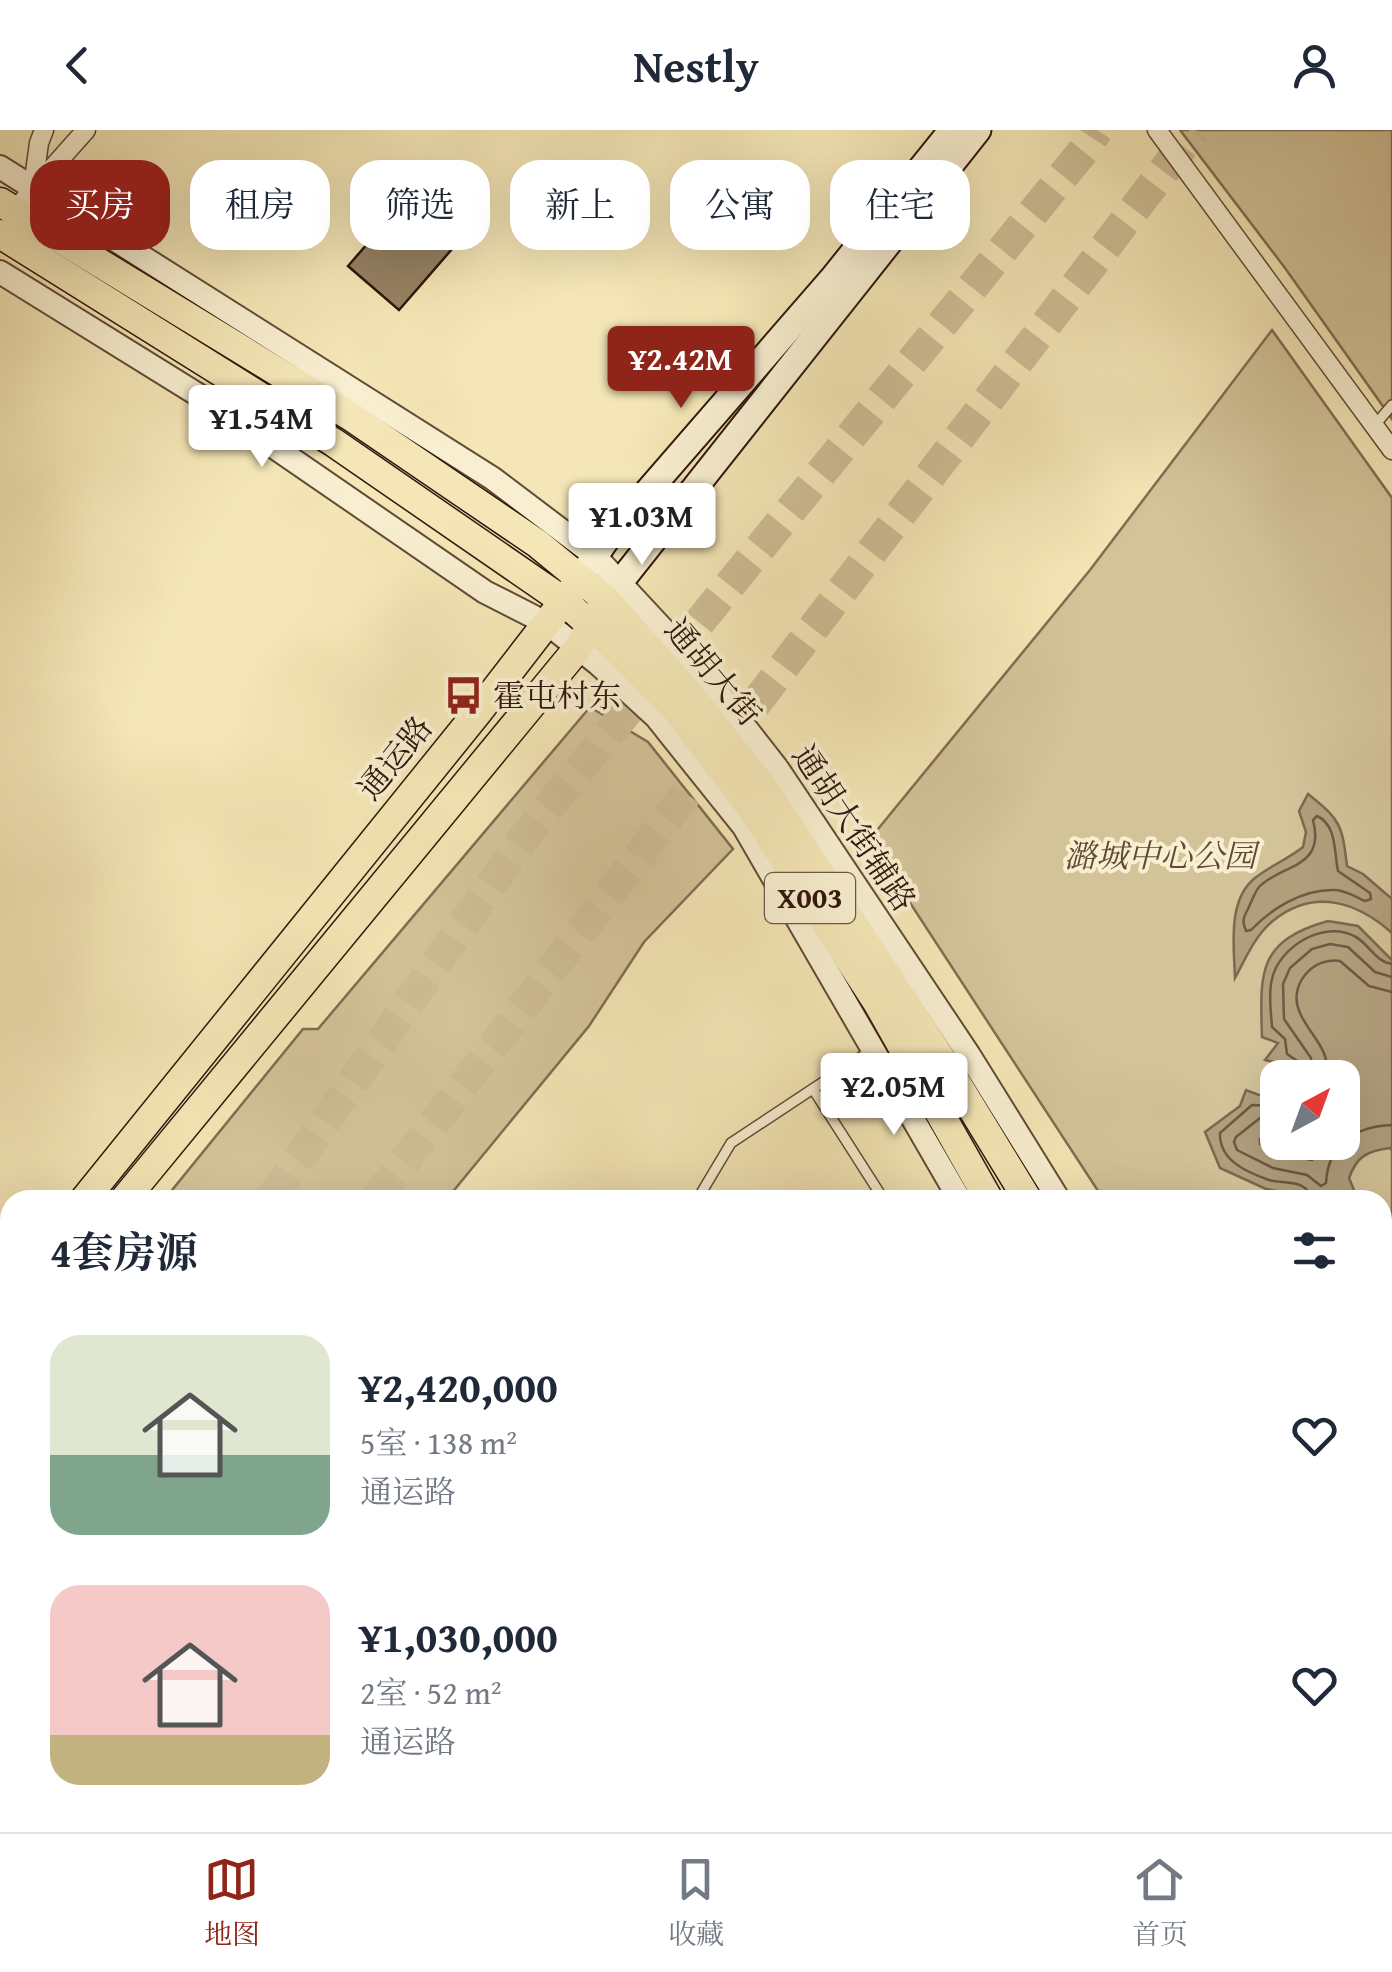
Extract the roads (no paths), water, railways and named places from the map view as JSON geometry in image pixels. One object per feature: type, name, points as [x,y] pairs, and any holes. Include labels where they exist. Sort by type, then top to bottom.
[{"type":"main road","name":"通运路","points":[[132,1190],[585,637],[612,590],[952,130]]},
{"type":"main road","name":"通运路","points":[[92,1190],[564,602],[594,556],[978,130]]},
{"type":"main road","name":"通胡大街","points":[[5,216],[564,602],[585,637],[674,707],[751,808],[1021,1190]]},
{"type":"main road","name":"通胡大街","points":[[564,602],[612,590],[766,791],[906,1030],[983,1190]]},
{"type":"street","points":[[58,160],[86,130]]},
{"type":"street","points":[[1157,130],[1392,450]]},
{"type":"street","points":[[35,160],[37,133]]},
{"type":"street","points":[[0,167],[30,185]]},
{"type":"street","points":[[5,216],[30,190]]},
{"type":"street","points":[[132,250],[492,478],[594,556],[612,590]]},
{"type":"street","points":[[0,272],[200,396],[484,592],[564,602]]},
{"type":"street","points":[[906,1030],[956,1190]]},
{"type":"street","points":[[906,1030],[969,1055],[1054,1190]]},
{"type":"street","points":[[964,1190],[974,1174]]},
{"type":"lane","points":[[1375,425],[1392,405]]},
{"type":"lane","points":[[703,1190],[731,1143],[906,1030]]},
{"type":"lane","points":[[814,1089],[878,1190]]},
{"type":"water","points":[[1308,794],[1338,824],[1347,866],[1363,874],[1392,899],[1392,933],[1350,907],[1305,904],[1267,926],[1235,978],[1234,925],[1240,899],[1255,878],[1303,847],[1306,832],[1299,811]]},
{"type":"water","points":[[1328,921],[1358,926],[1392,960],[1392,1150],[1369,1153],[1360,1159],[1360,1060],[1265,1060],[1278,1043],[1262,1037],[1263,977],[1275,950],[1287,939]]},
{"type":"water","points":[[1246,1090],[1259,1095],[1260,1160],[1359,1160],[1349,1178],[1354,1190],[1272,1190],[1220,1168],[1205,1132],[1240,1106]]},
{"type":"tunnel","points":[[277,1190],[527,834],[1097,130]]},
{"type":"tunnel","points":[[383,1190],[1195,130]]},
{"type":"place","name":"霍屯村东","points":[[463,696]]},
{"type":"park label","name":"潞城中心公园","points":[[1160,856]]}]
